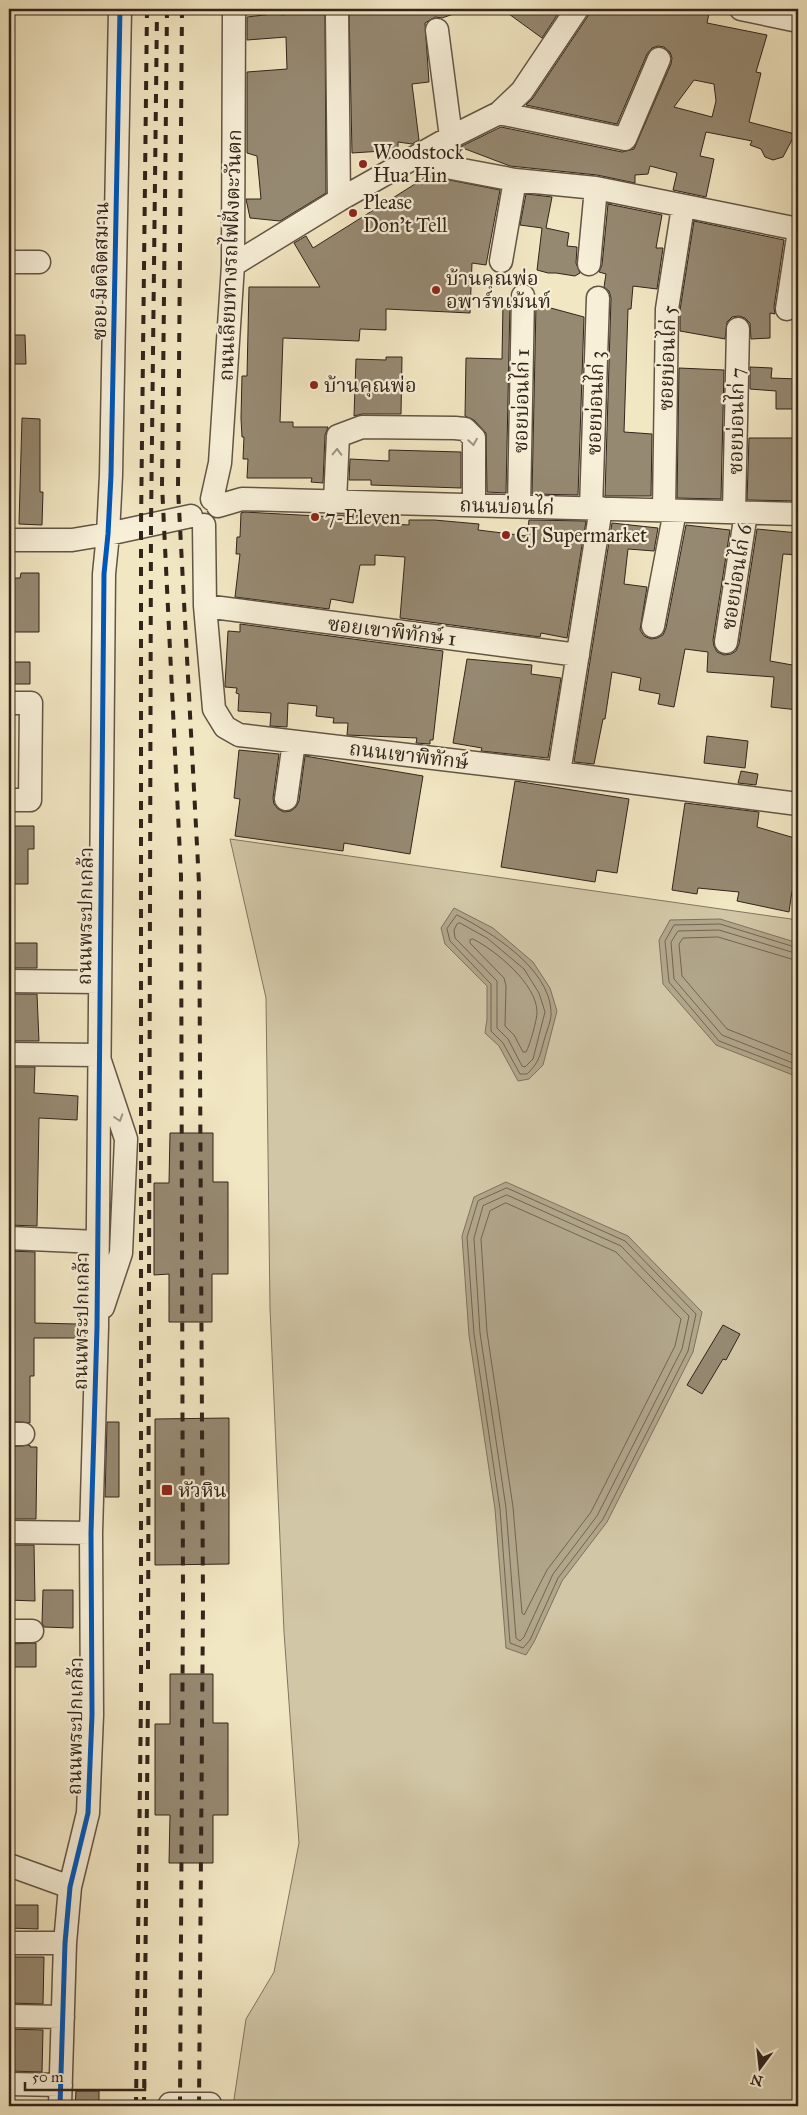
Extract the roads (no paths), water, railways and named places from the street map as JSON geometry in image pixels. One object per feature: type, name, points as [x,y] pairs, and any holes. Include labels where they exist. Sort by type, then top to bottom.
[{"type":"street","name":"ซอย มิตจิตสมาน","points":[[108,534],[120,9]]},
{"type":"street","name":"ถนนเลียบทางรถไฟฝั่งตะวันตก","points":[[215,503],[220,463],[233,265],[234,9]]},
{"type":"street","points":[[233,265],[339,200],[413,158],[500,113],[522,91],[577,9]]},
{"type":"street","points":[[741,9],[798,21]]},
{"type":"street","points":[[337,14],[339,200]]},
{"type":"street","points":[[437,30],[451,138]]},
{"type":"street","points":[[500,113],[625,139],[659,59]]},
{"type":"street","points":[[413,158],[441,166],[515,180],[596,188],[798,229]]},
{"type":"street","points":[[501,261],[515,180]]},
{"type":"street","points":[[589,264],[596,188]]},
{"type":"street","name":"ซอยบ่อนไก่ 5","points":[[653,626],[670,510],[667,309],[683,207]]},
{"type":"street","points":[[787,308],[798,237]]},
{"type":"street","points":[[9,262],[39,262]]},
{"type":"street","name":"ซอยบ่อนไก่ 1","points":[[519,506],[523,296]]},
{"type":"street","name":"ซอยบ่อนไก่ 3","points":[[559,773],[578,655],[596,508],[598,298]]},
{"type":"street","name":"ซอยบ่อนไก่ 7","points":[[738,329],[740,512]]},
{"type":"street","points":[[336,501],[338,436],[362,427],[437,428],[466,429],[473,435],[474,505]]},
{"type":"street","name":"ถนนบ่อนไก่","points":[[215,503],[242,498],[798,514]]},
{"type":"street","points":[[9,540],[72,540],[198,520],[215,520],[218,514],[215,503]]},
{"type":"street","name":"ซอยบ่อนไก่ 6","points":[[726,642],[740,512]]},
{"type":"street","name":"ถนนเขาพิทักษ์","points":[[198,520],[214,709],[217,717],[225,727],[239,735],[798,804]]},
{"type":"street","name":"ถนนพระปกเกล้า","points":[[59,2098],[65,1943],[70,1887],[88,1813],[92,1715],[92,1533],[104,574],[108,534]]},
{"type":"street","name":"ซอยเขาพิทักษ์ 1","points":[[205,606],[578,655]]},
{"type":"street","points":[[9,703],[30,703],[30,800],[9,800]]},
{"type":"street","points":[[286,799],[294,742]]},
{"type":"street","points":[[9,981],[99,982]]},
{"type":"street","points":[[9,1054],[98,1055],[126,1139],[121,1253],[96,1326]]},
{"type":"street","points":[[9,1238],[97,1242]]},
{"type":"street","points":[[9,1532],[92,1533]]},
{"type":"street","points":[[9,1631],[32,1631]]},
{"type":"street","points":[[9,1865],[70,1887]]},
{"type":"street","points":[[9,1943],[65,1943]]},
{"type":"street","points":[[9,2016],[63,2017]]},
{"type":"street","points":[[9,2084],[59,2098]]},
{"type":"street","points":[[170,2106],[170,2104],[210,2104],[210,2106]]},
{"type":"water","points":[[454,908],[493,928],[533,962],[550,988],[557,1011],[543,1065],[529,1079],[518,1081],[499,1046],[485,1033],[487,986],[445,944],[441,928]]},
{"type":"water","points":[[720,919],[798,943],[798,1077],[716,1045],[663,984],[659,940],[670,920]]},
{"type":"water","points":[[506,1182],[628,1236],[702,1312],[693,1352],[607,1522],[562,1581],[534,1642],[526,1655],[506,1648],[495,1509],[469,1335],[462,1236],[474,1197]]},
{"type":"railway","points":[[136,2106],[141,1699],[141,526],[147,9]]},
{"type":"railway","points":[[148,1669],[151,524],[157,9]]},
{"type":"railway","points":[[167,9],[162,485],[181,876],[183,1599],[180,2106]]},
{"type":"railway","points":[[182,9],[178,489],[199,883],[203,1604],[199,2106]]},
{"type":"railway","points":[[144,2106],[148,1694]]},
{"type":"place","name":"Woodstock Hua Hin","points":[[363,164]]},
{"type":"place","name":"Please Don't Tell","points":[[353,213]]},
{"type":"place","name":"บ้านคุณพ่อ อพาร์ทเม้นท์","points":[[436,290]]},
{"type":"place","name":"บ้านคุณพ่อ","points":[[314,385]]},
{"type":"place","name":"7-Eleven","points":[[315,517]]},
{"type":"place","name":"CJ Supermarket","points":[[506,535]]},
{"type":"place","name":"หัวหิน","points":[[167,1490]]}]
